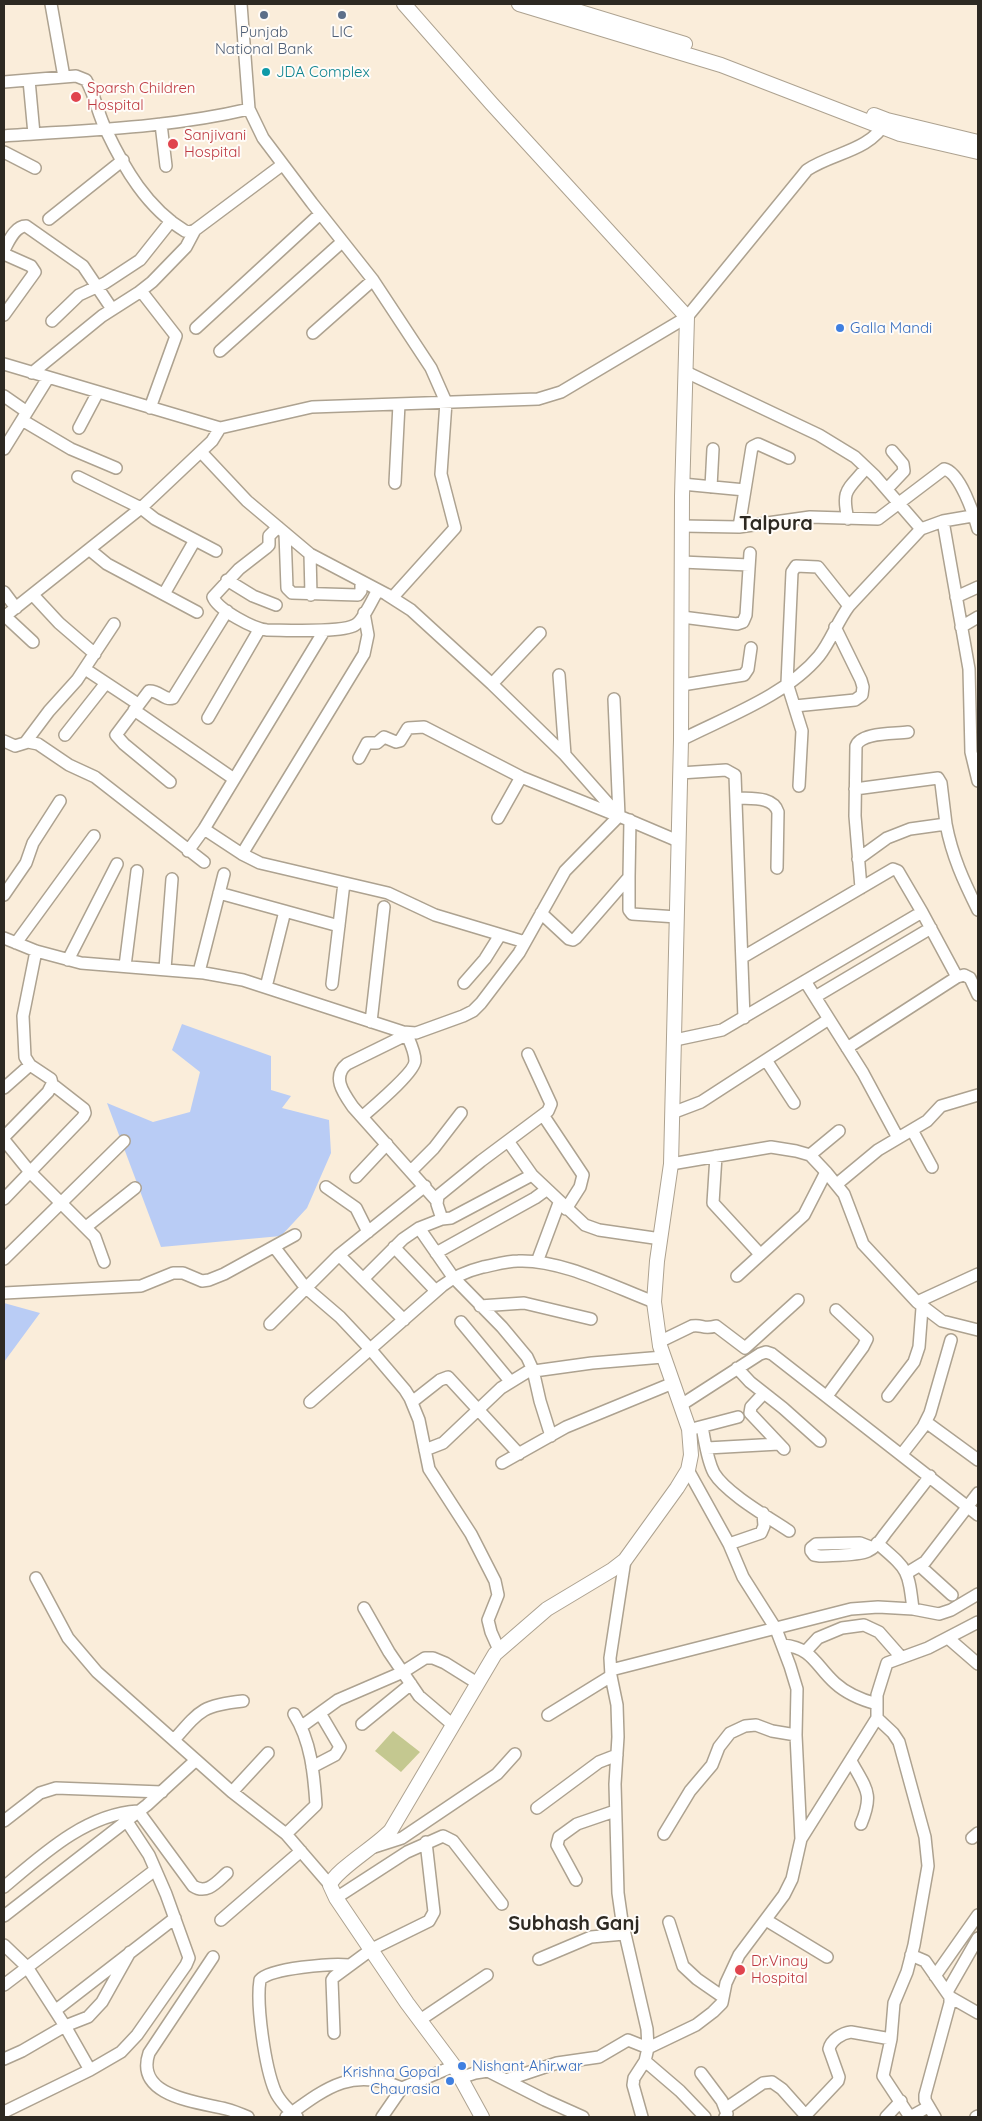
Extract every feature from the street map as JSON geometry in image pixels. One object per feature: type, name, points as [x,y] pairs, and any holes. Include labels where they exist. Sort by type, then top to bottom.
[{"type":"main road","points":[[404,4],[491,103],[687,317],[682,484],[682,740],[671,1164],[654,1302],[659,1342],[680,1404],[696,1428],[692,1455],[688,1470],[625,1560],[548,1609],[499,1650],[488,1663],[454,1725],[394,1824],[384,1838],[335,1876],[330,1885],[336,1898],[457,2072],[482,2117]]},
{"type":"main road","points":[[519,4],[721,65],[884,124],[978,152]]},
{"type":"main road","points":[[554,4],[728,58],[884,124],[978,142]]},
{"type":"street","points":[[51,4],[64,77]]},
{"type":"street","points":[[241,4],[249,109],[263,138],[320,214],[374,280],[431,368],[446,402],[441,474],[456,528],[392,598]]},
{"type":"street","points":[[4,82],[76,76],[86,80],[106,129],[144,195],[171,221],[185,231],[195,230],[282,165]]},
{"type":"street","points":[[29,80],[34,134]]},
{"type":"street","points":[[4,136],[200,120],[249,109]]},
{"type":"street","points":[[161,124],[166,166]]},
{"type":"street","points":[[4,364],[220,428],[312,407],[538,399],[561,392],[687,317],[807,170],[867,142],[884,124]]},
{"type":"street","points":[[4,152],[35,168]]},
{"type":"street","points":[[49,219],[123,160]]},
{"type":"street","points":[[196,328],[320,214]]},
{"type":"street","points":[[52,320],[79,294],[120,274],[140,260],[171,221]]},
{"type":"street","points":[[4,250],[16,231],[26,226],[74,258],[90,275],[112,309]]},
{"type":"street","points":[[32,373],[112,309],[141,291],[186,247],[195,230]]},
{"type":"street","points":[[220,351],[342,242]]},
{"type":"street","points":[[4,254],[31,266],[35,272],[4,315]]},
{"type":"street","points":[[313,333],[374,280]]},
{"type":"street","points":[[141,291],[176,336],[150,408]]},
{"type":"street","points":[[686,372],[819,435],[855,457],[887,489],[921,528]]},
{"type":"street","points":[[4,450],[7,436],[24,416],[48,378]]},
{"type":"street","points":[[80,428],[98,392]]},
{"type":"street","points":[[4,396],[24,416],[70,449],[116,468]]},
{"type":"street","points":[[395,483],[399,404]]},
{"type":"street","points":[[34,642],[5,617],[141,508],[212,441],[220,428]]},
{"type":"street","points":[[739,527],[751,450],[754,444],[789,458]]},
{"type":"street","points":[[711,487],[714,449]]},
{"type":"street","points":[[887,489],[904,471],[903,464],[892,451]]},
{"type":"street","points":[[201,452],[234,489],[310,554],[378,590],[410,610],[492,684],[565,755],[625,818]]},
{"type":"street","points":[[848,519],[844,503],[846,493],[866,468]]},
{"type":"street","points":[[682,526],[739,527],[810,518],[878,519],[940,470],[947,469],[965,493],[976,515],[978,529]]},
{"type":"street","points":[[78,477],[141,508],[155,519],[216,551]]},
{"type":"street","points":[[682,484],[745,490]]},
{"type":"street","points":[[682,740],[787,684],[818,656],[849,606],[921,528],[942,521],[976,515]]},
{"type":"street","points":[[942,521],[961,627],[974,669],[974,741],[970,752],[978,781]]},
{"type":"street","points":[[282,530],[269,536],[269,545],[239,568],[227,580],[213,597],[217,604],[260,630],[324,631],[356,625],[378,590]]},
{"type":"street","points":[[282,530],[287,588],[295,595],[358,595],[361,591],[361,581]]},
{"type":"street","points":[[164,594],[195,540]]},
{"type":"street","points":[[90,550],[107,564],[197,612]]},
{"type":"street","points":[[310,554],[311,595]]},
{"type":"street","points":[[682,562],[749,559],[746,615],[743,622],[737,624],[682,617]]},
{"type":"street","points":[[799,786],[802,731],[787,684],[792,572],[794,568],[796,566],[818,567],[849,606]]},
{"type":"street","points":[[227,580],[253,596],[276,605]]},
{"type":"street","points":[[956,597],[978,587]]},
{"type":"street","points":[[4,592],[16,608]]},
{"type":"street","points":[[33,595],[66,630],[95,654]]},
{"type":"street","points":[[170,782],[116,735],[149,691],[156,691],[168,699],[173,698],[227,611]]},
{"type":"street","points":[[242,854],[364,654],[368,635],[364,613]]},
{"type":"street","points":[[961,627],[978,617]]},
{"type":"street","points":[[25,743],[86,668],[114,624]]},
{"type":"street","points":[[795,706],[855,700],[862,695],[863,687],[861,680],[835,627]]},
{"type":"street","points":[[208,718],[260,630]]},
{"type":"street","points":[[188,851],[204,829],[324,631]]},
{"type":"street","points":[[492,684],[540,632]]},
{"type":"street","points":[[682,685],[744,675],[748,669],[751,648]]},
{"type":"street","points":[[86,668],[234,779]]},
{"type":"street","points":[[559,675],[565,755]]},
{"type":"street","points":[[65,735],[106,683]]},
{"type":"street","points":[[614,698],[625,818],[629,910],[632,914],[676,917]]},
{"type":"street","points":[[359,758],[367,743],[377,743],[384,737],[396,742],[400,741],[408,728],[424,727],[521,778],[625,818],[678,841]]},
{"type":"street","points":[[861,888],[855,789],[857,741],[864,736],[908,732]]},
{"type":"street","points":[[4,741],[15,746],[25,743],[38,744],[68,765],[94,777],[204,862]]},
{"type":"street","points":[[680,773],[726,770],[732,772],[736,779],[744,1018]]},
{"type":"street","points":[[498,818],[521,778]]},
{"type":"street","points":[[855,789],[938,778],[941,783],[950,847],[959,871],[978,910]]},
{"type":"street","points":[[737,798],[767,800],[776,807],[778,812],[777,868]]},
{"type":"street","points":[[4,895],[26,863],[33,843],[60,801]]},
{"type":"street","points":[[442,1219],[436,1200],[362,1117],[343,1092],[340,1078],[341,1071],[347,1064],[409,1034],[473,1011],[489,995],[525,942],[565,872],[625,818]]},
{"type":"street","points":[[858,859],[887,838],[910,829],[946,824]]},
{"type":"street","points":[[204,829],[242,854],[274,868],[388,893],[435,915],[525,942]]},
{"type":"street","points":[[16,944],[94,836]]},
{"type":"street","points":[[68,960],[117,864]]},
{"type":"street","points":[[742,957],[893,870],[898,871],[958,978]]},
{"type":"street","points":[[125,966],[137,871]]},
{"type":"street","points":[[199,972],[224,874]]},
{"type":"street","points":[[541,913],[569,939],[573,940],[629,877]]},
{"type":"street","points":[[165,970],[172,879]]},
{"type":"street","points":[[332,984],[344,882]]},
{"type":"street","points":[[218,893],[339,926]]},
{"type":"street","points":[[371,1022],[384,907]]},
{"type":"street","points":[[266,987],[285,912]]},
{"type":"street","points":[[675,1040],[722,1030],[922,912]]},
{"type":"street","points":[[815,997],[931,928]]},
{"type":"street","points":[[464,983],[490,951],[500,934]]},
{"type":"street","points":[[4,938],[36,951],[68,960],[199,972],[243,980],[409,1034]]},
{"type":"street","points":[[4,1199],[85,1113],[78,1103],[52,1084],[51,1079],[46,1075],[30,1065],[25,1057],[22,1016],[36,951]]},
{"type":"street","points":[[847,1048],[964,975],[970,978],[978,995]]},
{"type":"street","points":[[805,980],[828,1020],[863,1073],[898,1138]]},
{"type":"street","points":[[672,1113],[701,1102],[828,1020]]},
{"type":"street","points":[[362,1117],[388,1094],[414,1065],[409,1034]]},
{"type":"street","points":[[436,1200],[481,1161],[548,1111],[551,1104],[528,1054]]},
{"type":"street","points":[[766,1060],[794,1104]]},
{"type":"street","points":[[4,1088],[30,1065]]},
{"type":"street","points":[[52,1084],[48,1092],[4,1139],[30,1172],[95,1237],[104,1262]]},
{"type":"street","points":[[837,1184],[878,1150],[926,1121],[941,1106],[978,1095]]},
{"type":"street","points":[[411,1171],[434,1148],[461,1113]]},
{"type":"street","points":[[537,1262],[563,1206],[580,1187],[583,1175],[543,1115]]},
{"type":"street","points":[[912,1130],[932,1167]]},
{"type":"street","points":[[810,1156],[839,1131]]},
{"type":"street","points":[[508,1140],[532,1175],[546,1190],[591,1228],[661,1239]]},
{"type":"street","points":[[4,1259],[124,1142]]},
{"type":"street","points":[[356,1177],[387,1144]]},
{"type":"street","points":[[671,1164],[771,1147],[796,1151],[810,1156],[837,1184],[848,1204],[863,1244],[919,1305],[942,1321],[978,1330]]},
{"type":"street","points":[[716,1156],[713,1203],[759,1253]]},
{"type":"street","points":[[737,1276],[759,1253],[804,1214],[826,1172]]},
{"type":"street","points":[[363,1279],[394,1247],[418,1228],[442,1219],[451,1218],[532,1175]]},
{"type":"street","points":[[326,1186],[356,1208],[368,1232]]},
{"type":"street","points":[[270,1324],[305,1287],[340,1255],[425,1186]]},
{"type":"street","points":[[86,1227],[135,1188]]},
{"type":"street","points":[[436,1253],[546,1190]]},
{"type":"street","points":[[418,1228],[453,1277],[524,1353],[533,1370],[540,1402],[551,1436]]},
{"type":"street","points":[[4,1293],[141,1286],[173,1273],[183,1273],[202,1281],[209,1280],[275,1248],[295,1235]]},
{"type":"street","points":[[394,1247],[436,1291]]},
{"type":"street","points":[[275,1248],[305,1287],[340,1317],[371,1350],[405,1390],[412,1402],[429,1469],[471,1534],[495,1581],[498,1595],[488,1620],[499,1650]]},
{"type":"street","points":[[340,1255],[404,1320]]},
{"type":"street","points":[[310,1402],[436,1291],[453,1277],[470,1270],[514,1261],[537,1262],[583,1275],[654,1302]]},
{"type":"street","points":[[919,1305],[978,1274]]},
{"type":"street","points":[[659,1342],[692,1326],[697,1325],[705,1329],[716,1326],[745,1348],[798,1300]]},
{"type":"street","points":[[480,1306],[524,1303],[591,1319]]},
{"type":"street","points":[[888,1396],[914,1362],[919,1347],[919,1305]]},
{"type":"street","points":[[827,1396],[867,1339],[836,1310]]},
{"type":"street","points":[[461,1322],[510,1381]]},
{"type":"street","points":[[902,1454],[926,1422],[951,1340]]},
{"type":"street","points":[[680,1404],[760,1354],[766,1352],[772,1354],[978,1515]]},
{"type":"street","points":[[425,1450],[444,1443],[478,1409],[510,1381],[533,1370],[664,1357]]},
{"type":"street","points":[[737,1368],[750,1382],[820,1441]]},
{"type":"street","points":[[412,1402],[440,1380],[448,1377],[519,1454]]},
{"type":"street","points":[[502,1463],[566,1427],[673,1383]]},
{"type":"street","points":[[707,1448],[781,1446],[750,1413],[751,1407],[764,1393]]},
{"type":"street","points":[[738,1417],[696,1428],[707,1448],[712,1468],[730,1489],[789,1531]]},
{"type":"street","points":[[926,1422],[978,1460]]},
{"type":"street","points":[[506,2080],[557,2063],[599,2056],[628,2040],[648,2048],[696,2025],[722,2003],[726,1984],[740,1955],[784,1895],[792,1879],[801,1840],[796,1735],[797,1689],[776,1629],[743,1577],[728,1544],[688,1470]]},
{"type":"street","points":[[913,1609],[905,1568],[875,1545],[930,1476]]},
{"type":"street","points":[[907,1573],[920,1566],[978,1493]]},
{"type":"street","points":[[728,1544],[761,1532],[764,1526],[763,1513]]},
{"type":"street","points":[[625,1560],[610,1658],[618,1706],[615,1811],[618,1893],[624,1934],[647,2029],[648,2048],[645,2060],[634,2078],[633,2085],[642,2117]]},
{"type":"street","points":[[920,1566],[952,1595]]},
{"type":"street","points":[[36,1578],[68,1638],[81,1656],[115,1690],[232,1792],[286,1834],[330,1885]]},
{"type":"street","points":[[548,1714],[611,1673],[861,1608],[913,1609],[938,1614],[945,1613],[978,1594]]},
{"type":"street","points":[[364,1608],[422,1700],[454,1725]]},
{"type":"street","points":[[801,1840],[877,1718],[877,1695],[887,1663],[928,1648],[978,1624]]},
{"type":"street","points":[[806,1651],[818,1638],[842,1628],[864,1625],[879,1632],[901,1657]]},
{"type":"street","points":[[948,1638],[978,1664]]},
{"type":"street","points":[[783,1645],[793,1646],[806,1651],[836,1684],[864,1700],[877,1704]]},
{"type":"street","points":[[302,1726],[338,1700],[403,1672],[424,1658],[454,1667],[477,1683]]},
{"type":"street","points":[[362,1724],[411,1684]]},
{"type":"street","points":[[174,1740],[195,1716],[206,1708],[217,1704],[243,1701]]},
{"type":"street","points":[[312,1767],[335,1755],[340,1747],[320,1713]]},
{"type":"street","points":[[286,1834],[315,1808],[315,1779],[302,1726],[294,1714]]},
{"type":"street","points":[[877,1718],[893,1733],[899,1742],[925,1837],[927,1876],[907,1972],[894,2004],[891,2040],[883,2076],[910,2117],[928,2107]]},
{"type":"street","points":[[664,1834],[690,1790],[712,1765],[719,1747],[730,1733],[745,1726],[756,1724],[772,1731],[796,1735]]},
{"type":"street","points":[[232,1792],[268,1753]]},
{"type":"street","points":[[374,1847],[402,1838],[497,1774],[515,1754]]},
{"type":"street","points":[[537,1808],[599,1762],[617,1755]]},
{"type":"street","points":[[4,1916],[162,1792],[196,1760]]},
{"type":"street","points":[[851,1761],[869,1796],[869,1803],[861,1824]]},
{"type":"street","points":[[4,1821],[47,1790],[56,1788],[162,1792]]},
{"type":"street","points":[[138,1811],[193,1886],[204,1890],[227,1873]]},
{"type":"street","points":[[4,1886],[79,1829],[107,1816],[121,1812],[138,1811]]},
{"type":"street","points":[[576,1880],[557,1845],[559,1837],[577,1824],[615,1811]]},
{"type":"street","points":[[4,2112],[90,2070],[121,2052],[129,2045],[186,1965],[189,1958],[149,1856],[126,1820]]},
{"type":"street","points":[[336,1898],[407,1852],[438,1836],[448,1837],[502,1904]]},
{"type":"street","points":[[334,2033],[332,1980],[334,1977],[372,1949],[430,1921],[432,1917],[434,1912],[426,1842]]},
{"type":"street","points":[[221,1920],[301,1851]]},
{"type":"street","points":[[4,1985],[155,1870]]},
{"type":"street","points":[[935,1976],[978,1915]]},
{"type":"street","points":[[56,2010],[174,1918]]},
{"type":"street","points":[[766,1920],[827,1957]]},
{"type":"street","points":[[669,1922],[683,1966],[697,1979],[723,1997]]},
{"type":"street","points":[[539,1959],[591,1937],[624,1934]]},
{"type":"street","points":[[948,1995],[978,1938]]},
{"type":"street","points":[[4,1945],[27,1967],[56,2010],[90,2070]]},
{"type":"street","points":[[4,2059],[22,2051],[65,2026],[88,2017],[102,2002],[130,1952]]},
{"type":"street","points":[[911,1955],[925,1961],[948,1995],[950,2003],[925,2095],[928,2107],[935,2117]]},
{"type":"street","points":[[213,1957],[149,2053],[147,2067],[158,2087],[173,2096],[229,2110],[248,2117]]},
{"type":"street","points":[[349,1965],[336,1964],[290,1968],[266,1975],[260,1980],[262,2038],[275,2092],[291,2116],[313,2096],[341,2082],[372,2078],[402,2088],[457,2072],[483,2071],[583,2117]]},
{"type":"street","points":[[420,2020],[487,1975]]},
{"type":"street","points":[[948,1995],[977,2009]]},
{"type":"street","points":[[701,2073],[722,2101],[725,2113],[763,2083],[772,2082],[782,2089],[806,2117],[838,2081],[829,2049],[832,2042],[845,2032],[891,2040]]},
{"type":"street","points":[[645,2060],[680,2091],[705,2117]]},
{"type":"street","points":[[382,2117],[402,2088]]},
{"type":"street","points":[[886,2117],[901,2101]]},
{"type":"green space","points":[[393,1731],[420,1752],[401,1772],[375,1751]]},
{"type":"water","points":[[182,1024],[271,1056],[271,1090],[291,1096],[282,1108],[329,1120],[331,1153],[307,1208],[281,1236],[161,1247],[107,1103],[153,1122],[190,1112],[200,1072],[172,1050]]},
{"type":"water","points":[[4,1303],[40,1313],[4,1362]]},
{"type":"place","name":"Punjab National Bank","points":[[264,15]]},
{"type":"place","name":"LIC","points":[[342,15]]},
{"type":"place","name":"JDA Complex","points":[[266,72]]},
{"type":"place","name":"Sparsh Children Hospital","points":[[76,97]]},
{"type":"place","name":"Sanjivani Hospital","points":[[173,144]]},
{"type":"place","name":"Galla Mandi","points":[[840,328]]},
{"type":"place","name":"Dr.Vinay Hospital","points":[[740,1970]]},
{"type":"place","name":"Nishant Ahirwar","points":[[462,2066]]},
{"type":"place","name":"Krishna Gopal Chaurasia","points":[[450,2081]]},
{"type":"district","name":"Talpura","points":[[776,524]]},
{"type":"district","name":"Subhash Ganj","points":[[574,1924]]}]
